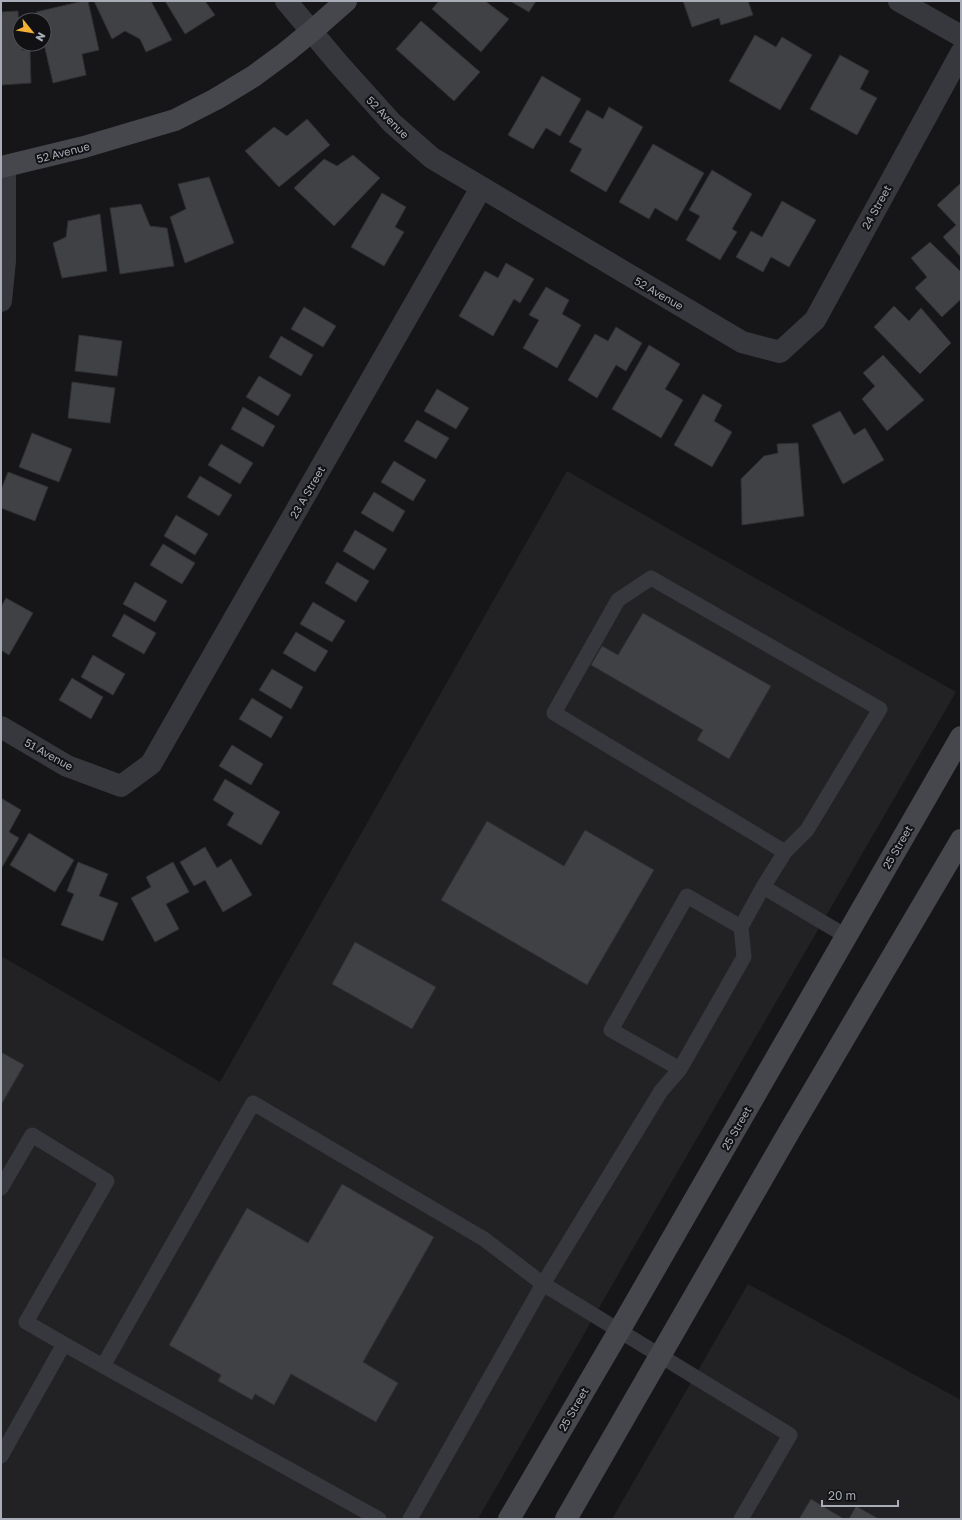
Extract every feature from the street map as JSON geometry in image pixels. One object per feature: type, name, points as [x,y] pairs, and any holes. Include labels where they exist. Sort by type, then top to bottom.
[{"type":"main road","points":[[312,31],[346,1]]},
{"type":"main road","name":"52 Avenue","points":[[3,167],[84,147],[175,120],[216,100],[254,76],[285,54],[312,31]]},
{"type":"main road","name":"25 Street","points":[[509,1519],[961,737]]},
{"type":"main road","points":[[566,1519],[789,1132],[961,840]]},
{"type":"street","points":[[286,1],[312,31]]},
{"type":"street","points":[[899,1],[961,36]]},
{"type":"street","name":"52 Avenue","points":[[312,31],[392,124],[432,158],[742,342],[780,352]]},
{"type":"street","name":"24 Street","points":[[780,352],[814,320],[961,53]]},
{"type":"street","points":[[1,301],[5,261],[3,167]]},
{"type":"street","name":"23 A Street","points":[[121,786],[151,764],[481,188]]},
{"type":"street","name":"51 Avenue","points":[[1,727],[67,766],[121,786]]},
{"type":"lane","points":[[410,1519],[543,1284],[661,1091],[680,1069],[744,957],[741,927],[763,887],[785,852],[807,830],[880,709],[651,578],[618,600],[554,713],[785,852]]},
{"type":"lane","points":[[763,887],[846,936]]},
{"type":"lane","points":[[680,1069],[611,1030],[687,896],[741,927]]},
{"type":"lane","points":[[103,1366],[253,1103],[484,1240],[543,1284],[790,1435],[741,1519]]},
{"type":"lane","points":[[1,1188],[32,1135],[107,1181],[26,1322],[379,1519]]},
{"type":"lane","points":[[1,1456],[64,1344]]},
{"type":"shaded area","points":[[567,471],[956,692],[478,1519],[1,1519],[1,956],[220,1082]]},
{"type":"shaded area","points":[[748,1284],[961,1400],[961,1519],[612,1519]]},
{"type":"building","points":[[88,1],[99,50],[82,54],[86,75],[53,83],[46,52],[52,52],[52,12],[36,12]]},
{"type":"building","points":[[94,1],[151,1],[172,40],[146,52],[140,39],[125,31],[112,39]]},
{"type":"building","points":[[165,1],[205,1],[215,15],[185,34]]},
{"type":"building","points":[[439,1],[485,1],[509,19],[481,52],[432,9]]},
{"type":"building","points":[[510,1],[536,1],[529,12]]},
{"type":"building","points":[[683,1],[748,1],[753,15],[721,25],[719,18],[692,27]]},
{"type":"building","points":[[18,11],[12,12],[12,52],[30,52],[31,83],[1,85],[1,12]]},
{"type":"building","points":[[421,21],[480,72],[454,101],[396,49]]},
{"type":"building","points":[[755,35],[776,47],[782,37],[812,55],[780,110],[729,81]]},
{"type":"building","points":[[840,55],[869,71],[860,89],[877,98],[857,135],[810,109]]},
{"type":"building","points":[[542,76],[581,99],[560,136],[546,128],[533,149],[508,135]]},
{"type":"building","points":[[609,107],[643,127],[606,192],[570,171],[582,149],[569,142],[587,110],[603,119]]},
{"type":"building","points":[[307,119],[330,145],[279,187],[245,151],[274,127],[287,136]]},
{"type":"building","points":[[653,144],[704,173],[677,221],[655,208],[649,219],[619,202]]},
{"type":"building","points":[[353,155],[380,178],[334,226],[294,188],[324,159],[337,166]]},
{"type":"building","points":[[712,170],[752,194],[732,229],[737,232],[720,260],[686,240],[700,216],[689,210]]},
{"type":"building","points":[[209,177],[234,243],[185,263],[170,217],[186,209],[178,184]]},
{"type":"building","points":[[961,183],[961,257],[943,237],[956,225],[937,205]]},
{"type":"building","points":[[382,193],[406,207],[395,227],[404,232],[384,266],[351,247]]},
{"type":"building","points":[[782,201],[816,220],[789,267],[771,257],[763,272],[736,257],[751,231],[762,237]]},
{"type":"building","points":[[141,204],[150,226],[167,228],[174,266],[120,274],[110,208]]},
{"type":"building","points":[[100,214],[107,271],[62,278],[53,243],[66,237],[68,221]]},
{"type":"building","points":[[930,242],[961,272],[961,299],[942,317],[915,288],[927,277],[911,258]]},
{"type":"building","points":[[506,263],[534,279],[520,303],[514,299],[493,336],[459,316],[485,271],[498,278]]},
{"type":"building","points":[[546,287],[569,300],[562,314],[581,325],[557,368],[523,348],[539,320],[529,315]]},
{"type":"building","points":[[894,306],[909,321],[921,308],[951,343],[920,374],[874,327]]},
{"type":"building","points":[[304,307],[336,326],[323,347],[291,329]]},
{"type":"building","points":[[616,327],[642,343],[626,371],[616,365],[597,398],[568,380],[595,334],[608,341]]},
{"type":"building","points":[[79,335],[122,341],[117,376],[75,371]]},
{"type":"building","points":[[281,336],[313,355],[301,376],[269,357]]},
{"type":"building","points":[[649,345],[680,364],[665,389],[683,400],[661,438],[612,409]]},
{"type":"building","points":[[883,355],[924,400],[887,431],[862,399],[875,386],[863,373]]},
{"type":"building","points":[[259,376],[291,395],[278,416],[246,397]]},
{"type":"building","points":[[72,382],[115,388],[110,423],[68,418]]},
{"type":"building","points":[[437,389],[469,408],[456,429],[424,411]]},
{"type":"building","points":[[703,394],[722,405],[714,421],[732,432],[712,467],[674,445]]},
{"type":"building","points":[[243,407],[275,426],[263,447],[231,429]]},
{"type":"building","points":[[840,411],[854,435],[865,428],[884,460],[843,484],[812,425]]},
{"type":"building","points":[[417,420],[449,438],[436,459],[404,441]]},
{"type":"building","points":[[32,433],[72,449],[59,482],[19,467]]},
{"type":"building","points":[[798,443],[804,516],[742,525],[741,479],[764,456],[778,453],[777,444]]},
{"type":"building","points":[[221,444],[253,463],[240,484],[208,465]]},
{"type":"building","points":[[394,461],[426,480],[413,501],[381,482]]},
{"type":"building","points":[[8,472],[48,487],[35,521],[1,508],[1,490]]},
{"type":"building","points":[[200,476],[232,495],[219,516],[187,497]]},
{"type":"building","points":[[374,492],[405,511],[393,532],[361,513]]},
{"type":"building","points":[[176,515],[208,534],[195,555],[164,536]]},
{"type":"building","points":[[355,530],[387,549],[374,570],[343,551]]},
{"type":"building","points":[[163,544],[195,563],[182,584],[150,565]]},
{"type":"building","points":[[337,562],[369,581],[356,602],[325,583]]},
{"type":"building","points":[[135,582],[167,601],[155,622],[123,604]]},
{"type":"building","points":[[6,598],[33,613],[9,655],[1,650],[1,607]]},
{"type":"building","points":[[313,602],[345,621],[332,642],[300,624]]},
{"type":"building","points":[[643,613],[771,686],[729,759],[697,740],[703,730],[591,665],[602,646],[618,655]]},
{"type":"building","points":[[124,614],[156,633],[144,654],[112,636]]},
{"type":"building","points":[[296,632],[328,651],[315,672],[283,653]]},
{"type":"building","points":[[93,655],[125,674],[113,695],[81,677]]},
{"type":"building","points":[[272,669],[303,687],[291,709],[259,690]]},
{"type":"building","points":[[72,678],[103,697],[91,719],[59,700]]},
{"type":"building","points":[[252,698],[283,717],[271,738],[239,719]]},
{"type":"building","points":[[232,745],[263,764],[251,785],[219,766]]},
{"type":"building","points":[[225,779],[280,812],[261,845],[227,825],[234,813],[213,800]]},
{"type":"building","points":[[1,798],[21,810],[9,832],[19,838],[1,869]]},
{"type":"building","points":[[487,821],[564,866],[585,830],[654,870],[587,985],[441,900]]},
{"type":"building","points":[[29,833],[74,860],[55,892],[10,865]]},
{"type":"building","points":[[205,847],[217,868],[231,859],[252,895],[223,912],[205,880],[194,886],[180,862]]},
{"type":"building","points":[[78,862],[108,874],[99,896],[118,903],[103,941],[61,925],[74,894],[67,891]]},
{"type":"building","points":[[173,862],[189,892],[166,904],[179,929],[155,942],[131,898],[151,887],[146,877]]},
{"type":"building","points":[[355,942],[436,987],[412,1029],[332,984]]},
{"type":"building","points":[[1,1052],[24,1065],[1,1105]]},
{"type":"building","points":[[342,1184],[434,1237],[363,1362],[398,1383],[376,1422],[291,1374],[274,1405],[255,1394],[252,1400],[218,1381],[221,1375],[169,1345],[247,1208],[308,1243]]},
{"type":"building","points":[[811,1499],[844,1519],[799,1519]]},
{"type":"building","points":[[856,1506],[879,1519],[849,1519]]}]
